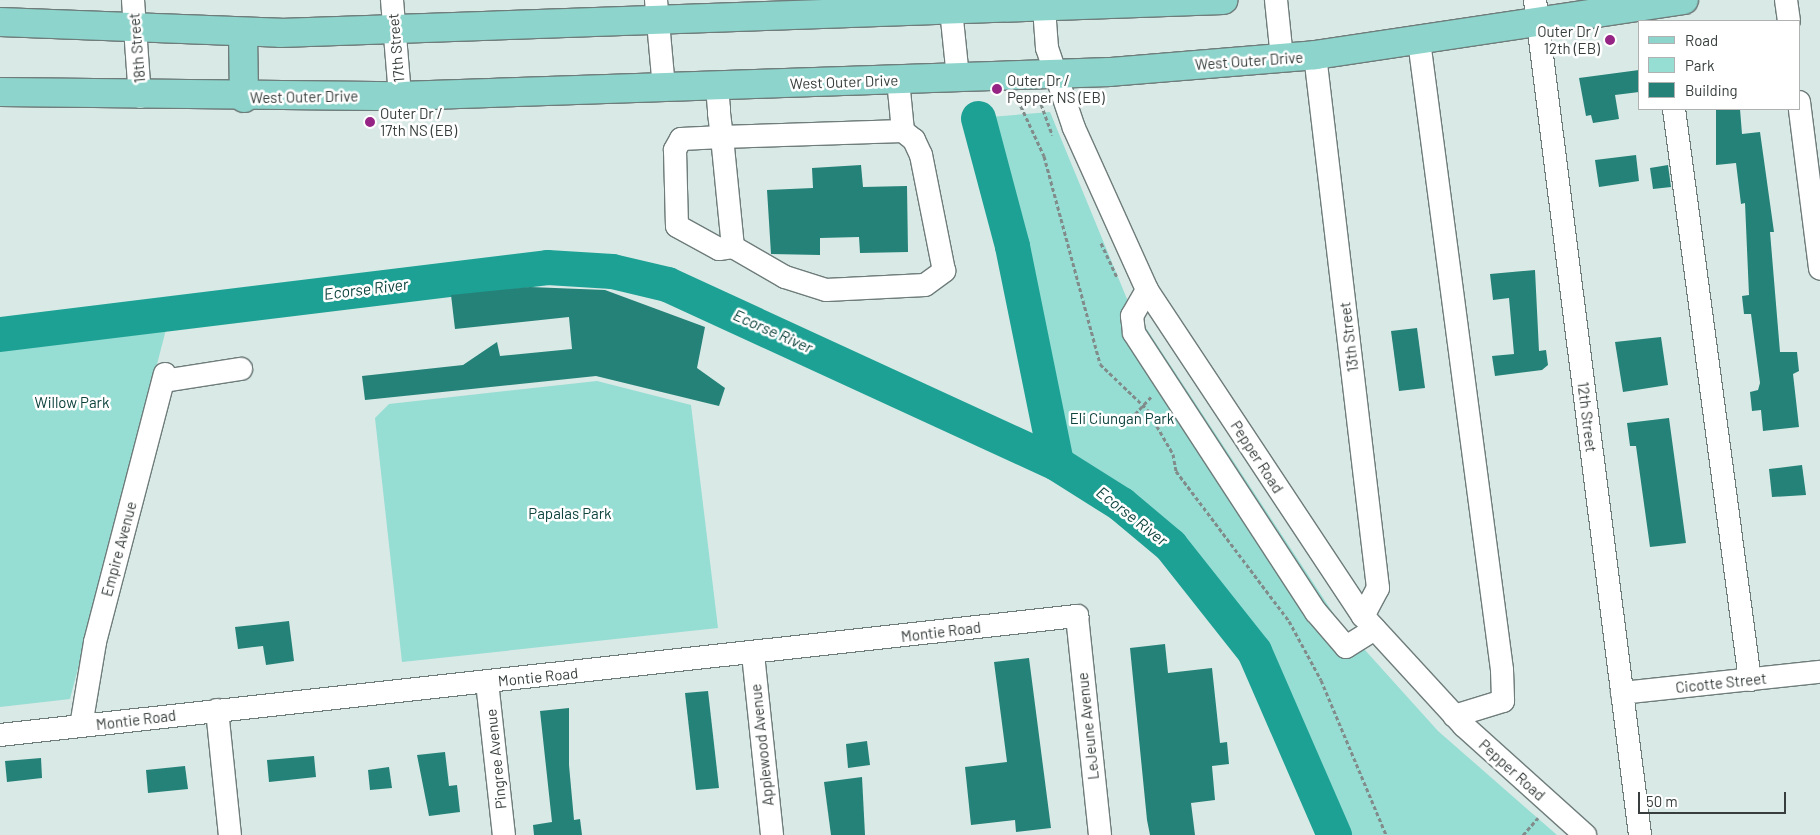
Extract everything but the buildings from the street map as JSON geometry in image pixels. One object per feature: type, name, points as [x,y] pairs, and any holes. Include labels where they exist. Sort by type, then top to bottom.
[{"type":"main road","points":[[0,22],[136,30],[242,33],[396,30],[657,11],[951,6],[1044,8],[1223,0]]},
{"type":"main road","name":"West Outer Drive","points":[[0,92],[140,97],[400,96],[1055,74],[1316,56],[1419,41],[1536,13],[1669,8]]},
{"type":"main road","points":[[242,33],[244,98]]},
{"type":"street","name":"18th Street","points":[[133,0],[140,97]]},
{"type":"street","name":"17th Street","points":[[392,0],[400,96]]},
{"type":"street","points":[[1276,0],[1282,58]]},
{"type":"street","points":[[1786,0],[1789,20]]},
{"type":"street","points":[[951,6],[958,77]]},
{"type":"street","name":"Pepper Road","points":[[1044,8],[1047,48],[1074,128],[1147,290],[1369,623],[1454,716],[1585,835]]},
{"type":"street","points":[[657,11],[664,88]]},
{"type":"street","name":"12th Street","points":[[1536,13],[1640,835]]},
{"type":"street","points":[[1419,41],[1502,670],[1503,700],[1454,716]]},
{"type":"street","name":"13th Street","points":[[1316,56],[1378,588],[1369,623]]},
{"type":"street","points":[[898,80],[903,131]]},
{"type":"street","points":[[716,86],[733,247]]},
{"type":"street","points":[[1674,110],[1750,680]]},
{"type":"street","points":[[1800,110],[1820,269]]},
{"type":"street","points":[[903,131],[914,140],[921,155],[944,271],[934,281],[826,290],[785,277],[733,247],[718,249],[677,226],[675,150],[681,139],[722,137],[903,131]]},
{"type":"street","points":[[1147,290],[1132,316],[1134,333],[1316,612],[1346,647],[1369,623]]},
{"type":"street","name":"Empire Avenue","points":[[81,726],[95,642],[164,377],[241,369]]},
{"type":"street","name":"Montie Road","points":[[0,735],[217,710],[752,654],[1077,616]]},
{"type":"street","name":"LeJeune Avenue","points":[[1077,616],[1100,835]]},
{"type":"street","name":"Applewood Avenue","points":[[752,654],[772,835]]},
{"type":"street","name":"Cicotte Street","points":[[1622,693],[1820,672]]},
{"type":"street","name":"Pingree Avenue","points":[[487,682],[504,835]]},
{"type":"street","points":[[217,710],[230,835]]},
{"type":"path","points":[[1018,100],[1044,156],[1094,351],[1100,364],[1143,405],[1172,454],[1176,471],[1289,621],[1321,680],[1386,835]]},
{"type":"path","points":[[1135,414],[1154,394]]},
{"type":"path","points":[[1523,835],[1540,816]]},
{"type":"green space","name":"Eli Ciungan Park","points":[[1050,112],[1127,299],[1337,619],[1438,731],[1557,835],[1334,835],[1254,651],[1213,594],[1170,545],[1121,504],[1056,463],[1012,246],[978,118]]},
{"type":"green space","name":"Willow Park","points":[[169,318],[70,699],[0,707],[0,335]]},
{"type":"green space","name":"Papalas Park","points":[[597,381],[691,405],[718,628],[402,662],[375,418],[389,404]]},
{"type":"waterway","points":[[978,118],[1012,246],[1056,463]]},
{"type":"waterway","name":"Ecorse River","points":[[0,334],[547,267],[612,271],[667,284],[1056,463],[1121,504],[1170,545],[1254,651],[1334,835]]},
{"type":"place","name":"Outer Dr / 12th (EB)","points":[[1610,40]]},
{"type":"place","name":"Outer Dr / Pepper NS (EB)","points":[[997,89]]},
{"type":"place","name":"Outer Dr / 17th NS (EB)","points":[[370,122]]}]
